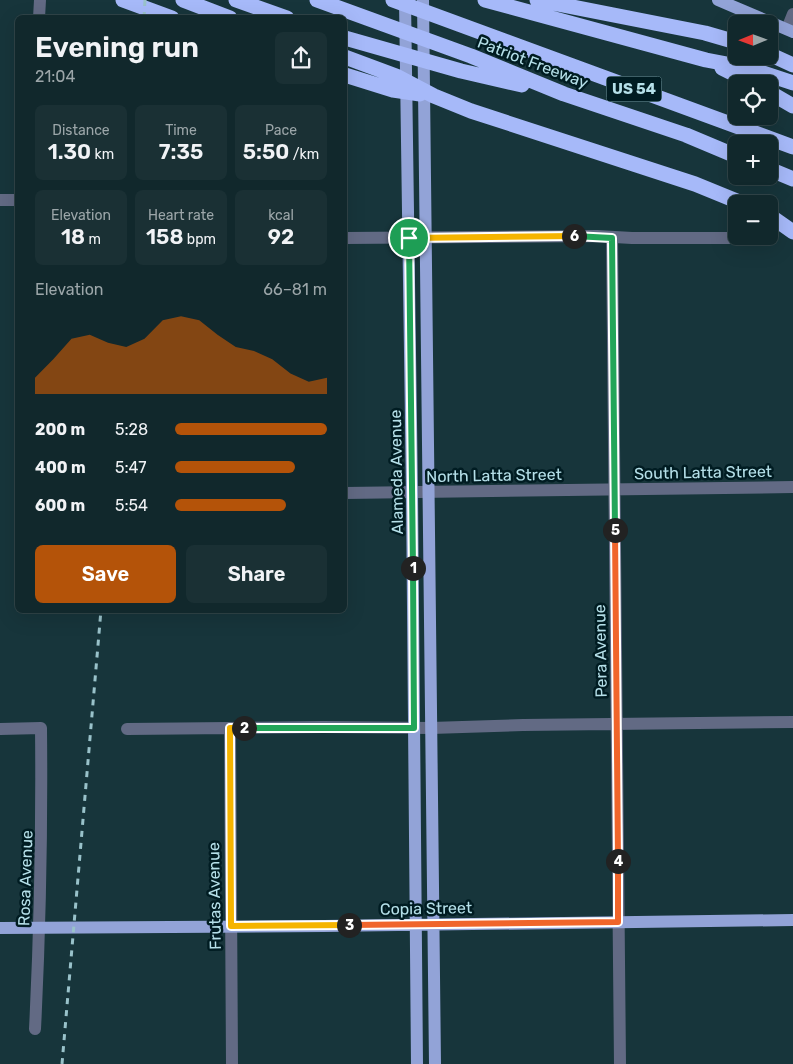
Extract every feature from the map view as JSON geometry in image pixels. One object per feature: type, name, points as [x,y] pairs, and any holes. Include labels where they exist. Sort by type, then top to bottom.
[{"type":"highway","points":[[123,0],[164,15]]},
{"type":"highway","points":[[183,0],[222,15]]},
{"type":"highway","points":[[236,0],[278,15]]},
{"type":"highway","name":"Patriot Freeway","points":[[317,0],[471,56],[564,94],[686,136],[728,153]]},
{"type":"highway","name":"Patriot Freeway","points":[[394,0],[793,148]]},
{"type":"highway","points":[[485,0],[706,60],[748,68],[793,82]]},
{"type":"highway","points":[[537,0],[705,33],[728,40]]},
{"type":"highway","points":[[347,39],[461,72],[564,94]]},
{"type":"highway","points":[[347,58],[396,76],[434,96],[471,111],[695,184],[728,197]]},
{"type":"highway","points":[[778,58],[793,65]]},
{"type":"highway","points":[[706,60],[736,75]]},
{"type":"highway","points":[[347,76],[393,90],[434,96]]},
{"type":"highway","points":[[778,97],[793,106]]},
{"type":"highway","points":[[778,173],[793,179]]},
{"type":"highway","points":[[778,222],[793,232]]},
{"type":"main road","name":"Alameda Avenue","points":[[405,0],[417,1064]]},
{"type":"main road","name":"Alameda Avenue","points":[[423,0],[435,1064]]},
{"type":"main road","points":[[718,0],[790,31]]},
{"type":"main road","name":"Copia Street","points":[[0,928],[793,920]]},
{"type":"street","points":[[39,15],[40,0]]},
{"type":"street","points":[[790,31],[793,14]]},
{"type":"street","points":[[0,200],[15,200]]},
{"type":"street","points":[[347,238],[597,236],[612,238],[728,238]]},
{"type":"street","name":"Pera Avenue","points":[[612,238],[620,1064]]},
{"type":"street","name":"South Latta Street","points":[[614,490],[793,488]]},
{"type":"street","name":"North Latta Street","points":[[347,493],[614,490]]},
{"type":"street","points":[[127,729],[431,728],[793,722]]},
{"type":"street","name":"Rosa Avenue","points":[[0,728],[42,728],[40,927],[35,1029]]},
{"type":"street","name":"Frutas Avenue","points":[[230,728],[232,1064]]},
{"type":"railway","points":[[144,15],[145,0]]},
{"type":"railway","points":[[62,1064],[101,613]]},
{"type":"route","points":[[597,236],[612,238],[618,922],[231,926],[230,728],[414,728],[409,238],[597,236]]}]
